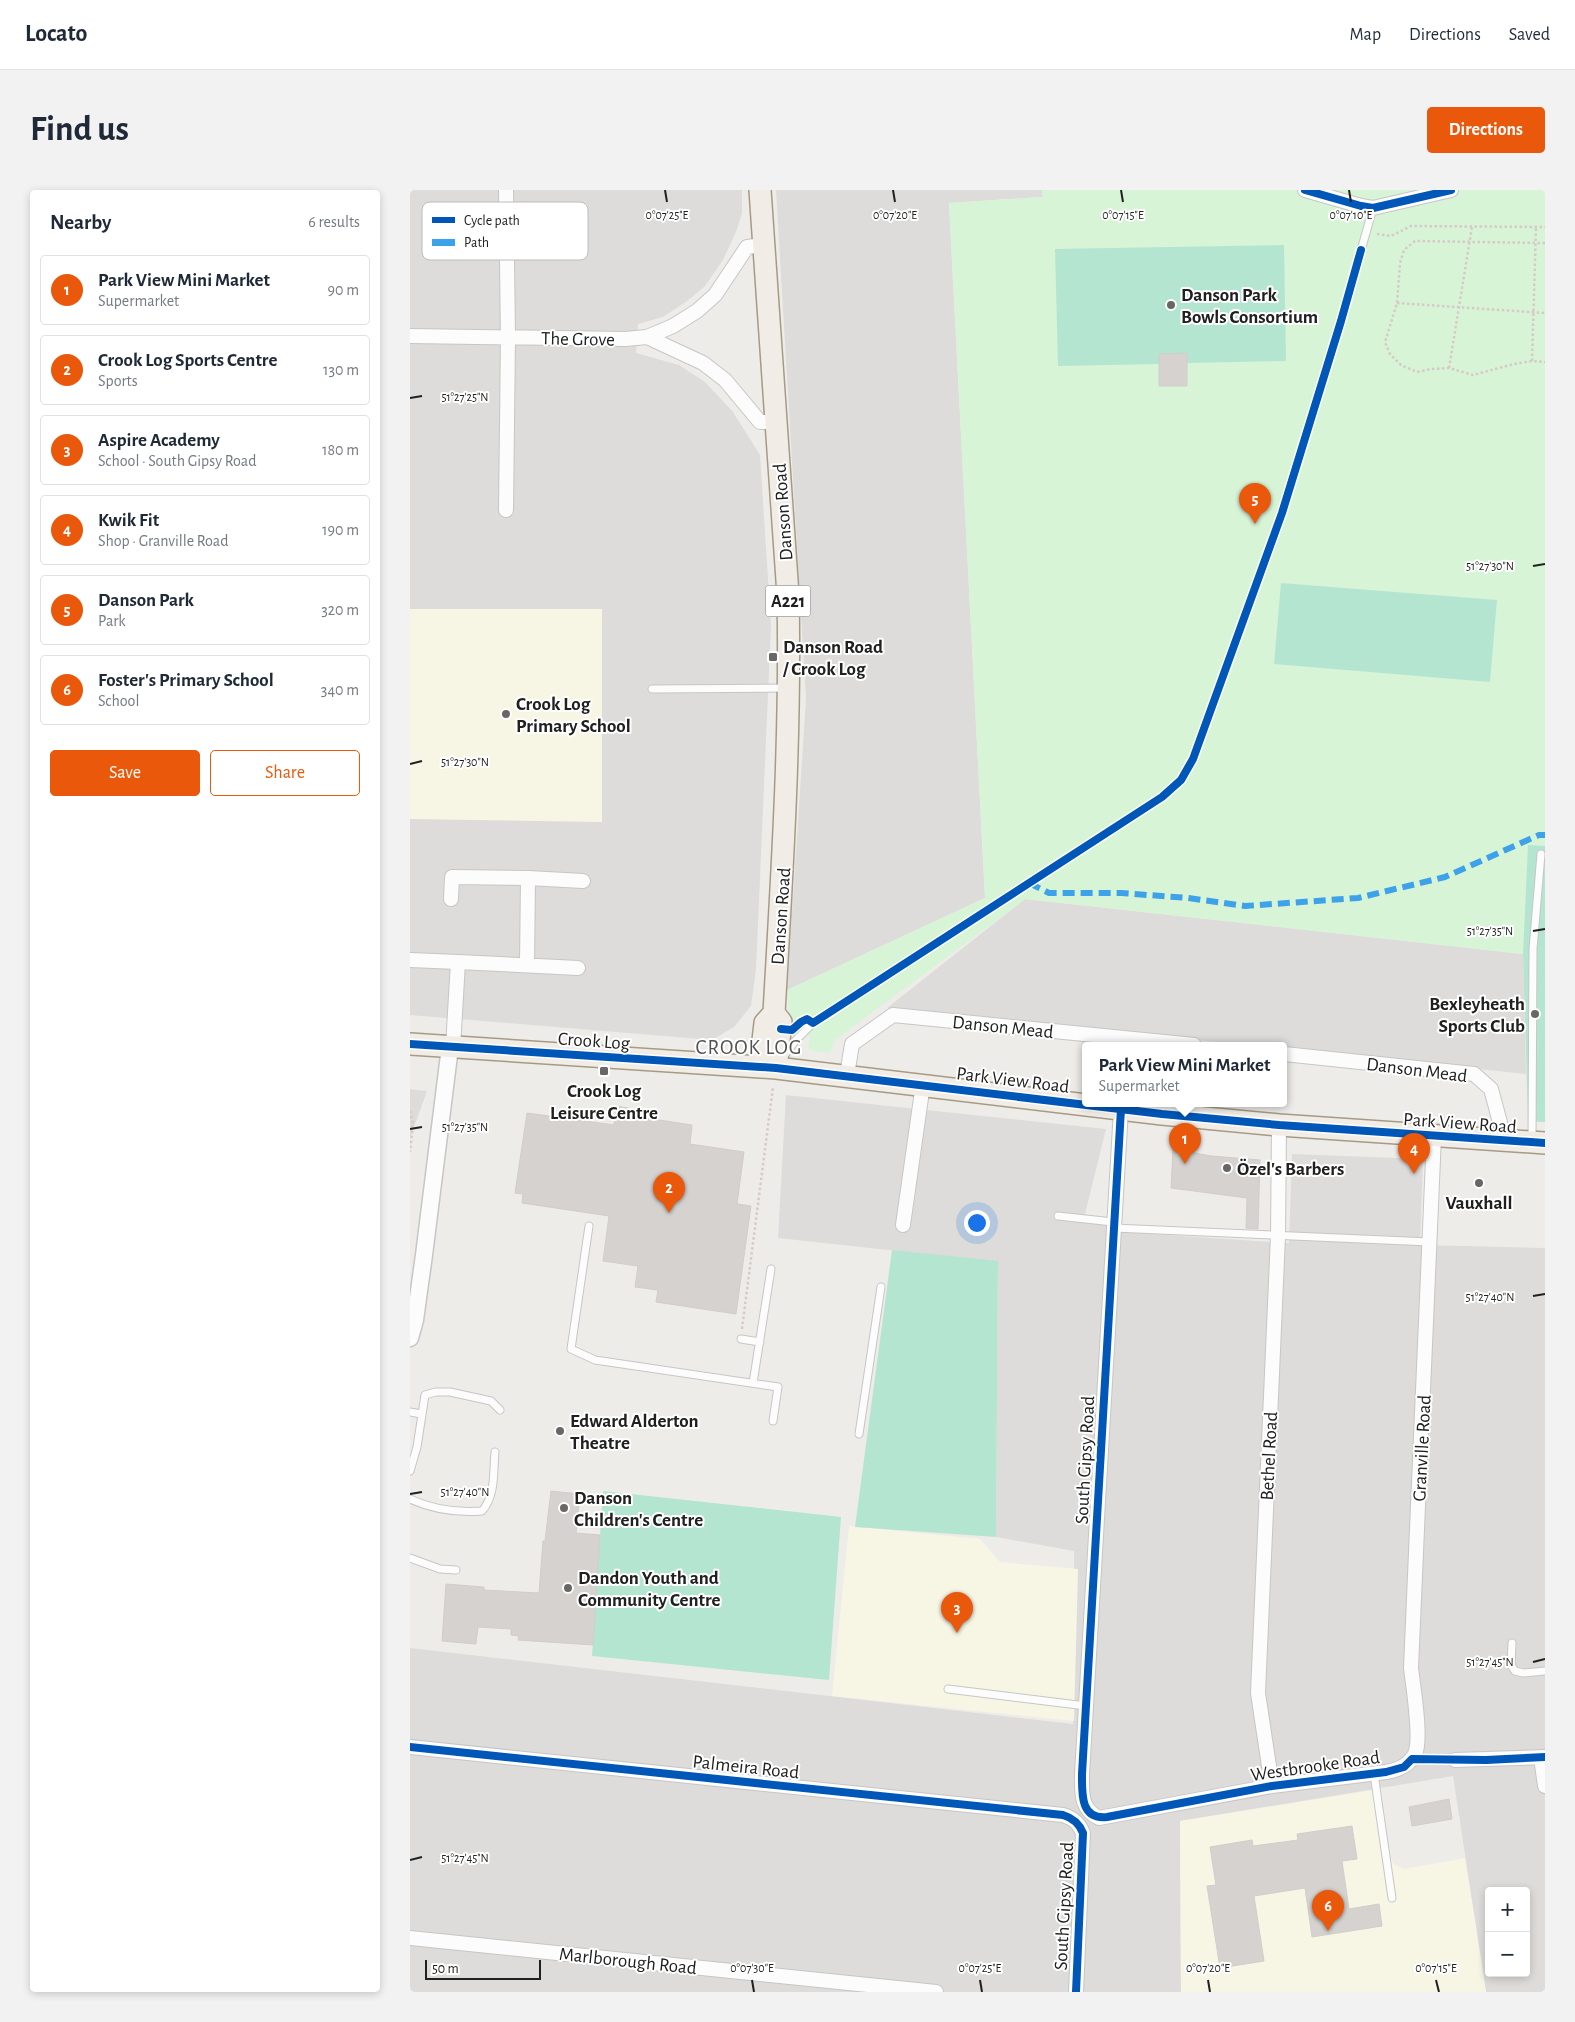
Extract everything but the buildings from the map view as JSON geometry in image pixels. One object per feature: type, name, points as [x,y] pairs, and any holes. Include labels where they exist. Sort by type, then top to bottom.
[{"type":"main road","name":"Danson Road","points":[[760,190],[788,595],[784,847],[774,1013],[781,1022],[768,1067]]},
{"type":"main road","name":"Crook Log","points":[[410,1044],[768,1067]]},
{"type":"main road","name":"Park View Road","points":[[768,1067],[1082,1103]]},
{"type":"main road","name":"Park View Road","points":[[1113,1107],[1278,1125],[1539,1143]]},
{"type":"street","points":[[1306,190],[1373,208],[1451,190]]},
{"type":"street","name":"The Grove","points":[[410,336],[624,339],[647,337],[673,326],[697,311],[715,295],[747,247],[764,245]]},
{"type":"street","points":[[506,510],[507,260]]},
{"type":"street","name":"The Grove","points":[[647,337],[703,363],[725,380],[760,422],[776,422]]},
{"type":"street","points":[[451,899],[452,877],[583,881]]},
{"type":"street","points":[[528,878],[528,964]]},
{"type":"street","points":[[410,960],[528,964],[578,968]]},
{"type":"street","points":[[410,1338],[415,1320],[451,1047],[458,962]]},
{"type":"street","name":"Danson Mead","points":[[846,1075],[852,1044],[893,1015],[1164,1042]]},
{"type":"street","name":"Danson Mead","points":[[1287,1054],[1474,1074],[1492,1089],[1505,1142]]},
{"type":"street","points":[[903,1225],[923,1084]]},
{"type":"street","name":"South Gipsy Road","points":[[1090,1812],[1082,1796],[1121,1108]]},
{"type":"street","name":"Bethel Road","points":[[1272,1786],[1258,1693],[1278,1236],[1278,1125]]},
{"type":"street","name":"Granville Road","points":[[1412,1759],[1417,1746],[1411,1668],[1434,1136]]},
{"type":"street","name":"Palmeira Road","points":[[410,1747],[1063,1815],[1078,1823]]},
{"type":"street","points":[[1455,1760],[1543,1757],[1545,1786]]},
{"type":"street","name":"Westbrooke Road","points":[[1090,1812],[1099,1818],[1107,1817],[1272,1786],[1374,1774],[1404,1767],[1412,1759]]},
{"type":"street","name":"South Gipsy Road","points":[[1076,1992],[1083,1834],[1078,1823]]},
{"type":"street","name":"Marlborough Road","points":[[410,1938],[936,1992]]},
{"type":"lane","points":[[768,1067],[813,1023],[1162,797],[1181,780],[1193,759],[1282,513],[1341,321],[1373,208]]},
{"type":"lane","points":[[652,689],[788,688]]},
{"type":"lane","points":[[1539,1143],[1533,949],[1541,854]]},
{"type":"lane","points":[[1058,1216],[1113,1225],[1278,1236],[1430,1242]]},
{"type":"lane","points":[[589,1226],[571,1349],[595,1360],[778,1387],[773,1421]]},
{"type":"lane","points":[[754,1383],[771,1268]]},
{"type":"lane","points":[[859,1434],[881,1288]]},
{"type":"lane","points":[[741,1339],[760,1342]]},
{"type":"lane","points":[[410,1471],[418,1447],[425,1395],[436,1392],[450,1392],[491,1401],[500,1410]]},
{"type":"lane","points":[[410,1412],[421,1414]]},
{"type":"lane","points":[[410,1499],[433,1509],[462,1513],[482,1511],[488,1505],[492,1495],[495,1452]]},
{"type":"lane","points":[[410,1558],[440,1569],[456,1570]]},
{"type":"lane","points":[[1512,1643],[1511,1665],[1515,1671],[1524,1673],[1545,1671]]},
{"type":"lane","points":[[948,1689],[1086,1706]]},
{"type":"lane","points":[[1374,1774],[1392,1898]]},
{"type":"lane","name":"South Gipsy Road","points":[[1078,1823],[1090,1812]]},
{"type":"path","points":[[1365,231],[1391,236],[1411,226],[1545,227]]},
{"type":"path","points":[[1449,368],[1472,226]]},
{"type":"path","points":[[1532,361],[1536,227]]},
{"type":"path","points":[[1545,243],[1415,241],[1404,250],[1400,263],[1397,303],[1384,342],[1390,354],[1401,366],[1417,372],[1449,368],[1473,375],[1532,361],[1545,362]]},
{"type":"path","points":[[1397,303],[1545,313]]},
{"type":"path","points":[[741,1339],[768,1067]]},
{"type":"path","points":[[410,1111],[413,1124],[410,1152]]},
{"type":"shaded area","points":[[410,190],[742,190],[742,213],[736,232],[723,260],[705,286],[687,301],[663,317],[638,324],[636,353],[679,365],[705,382],[733,412],[760,455],[771,626],[756,969],[751,1006],[734,1027],[712,1040],[410,1015]]},
{"type":"shaded area","points":[[776,190],[1042,190],[1042,197],[949,203],[985,898],[787,990],[806,699]]},
{"type":"shaded area","name":"Crook Log Primary School","points":[[410,609],[602,609],[602,822],[410,819]]},
{"type":"shaded area","points":[[1025,899],[1523,954],[1526,1074],[1287,1049],[1287,1042],[1217,1042],[887,1008]]},
{"type":"shaded area","points":[[410,1089],[427,1091],[410,1138]]},
{"type":"shaded area","points":[[786,1095],[1106,1129],[1084,1218],[1136,1233],[1289,1243],[1292,1154],[1423,1159],[1420,1245],[1545,1248],[1545,1992],[1486,1992],[1453,1776],[1180,1821],[1181,1992],[410,1992],[410,1648],[1073,1724],[1074,1551],[996,1537],[998,1262],[778,1238]]},
{"type":"shaded area","points":[[849,1526],[980,1539],[1000,1562],[1078,1569],[1074,1721],[832,1696]]},
{"type":"shaded area","points":[[1381,1789],[1389,1854],[1394,1865],[1405,1869],[1465,1858],[1486,1992],[1181,1992],[1180,1821]]},
{"type":"green space","points":[[1042,190],[1545,190],[1545,846],[1528,845],[1523,954],[1025,899],[835,1040],[830,1053],[814,1051],[808,1048],[810,1038],[799,1018],[790,1022],[787,990],[985,898],[949,203],[1042,197]]},
{"type":"green space","name":"Danson Park Bowls Consortium","points":[[1284,245],[1286,361],[1187,363],[1187,386],[1159,386],[1159,364],[1058,366],[1055,249]]},
{"type":"green space","points":[[1281,583],[1497,600],[1490,682],[1274,664]]},
{"type":"green space","name":"Bexleyheath Sports Club","points":[[1528,845],[1545,846],[1545,1122],[1528,1121],[1523,954]]},
{"type":"green space","points":[[892,1250],[998,1261],[996,1537],[855,1527]]},
{"type":"green space","points":[[603,1491],[841,1517],[829,1680],[592,1656]]},
{"type":"marked path","points":[[1029,883],[1049,893],[1121,893],[1188,898],[1245,906],[1358,898],[1445,877],[1539,835],[1545,835]]},
{"type":"cycle path","points":[[1305,190],[1373,208],[1451,190]]},
{"type":"cycle path","points":[[781,1029],[792,1030],[807,1019],[813,1023],[1162,797],[1181,780],[1193,759],[1282,513],[1361,250]]},
{"type":"cycle path","points":[[410,1044],[776,1068],[1082,1104]]},
{"type":"cycle path","points":[[1103,1107],[1279,1125],[1545,1143]]},
{"type":"cycle path","points":[[1121,1109],[1082,1774],[1083,1797],[1087,1810],[1098,1817],[1107,1817],[1272,1786],[1386,1772],[1404,1767],[1412,1759],[1486,1760],[1545,1757]]},
{"type":"cycle path","points":[[410,1747],[1067,1816],[1080,1826],[1083,1833],[1076,1992]]},
{"type":"place","name":"Danson Park Bowls Consortium","points":[[1171,305]]},
{"type":"place","name":"Danson Park","points":[[1255,524]]},
{"type":"place","name":"Danson Road / Crook Log","points":[[773,657]]},
{"type":"place","name":"Crook Log Primary School","points":[[506,714]]},
{"type":"place","name":"Bexleyheath Sports Club","points":[[1535,1014]]},
{"type":"place","name":"Crook Log Leisure Centre","points":[[604,1071]]},
{"type":"place","name":"Park View Mini Market","points":[[1185,1164]]},
{"type":"place","name":"Özel's Barbers","points":[[1227,1168]]},
{"type":"place","name":"Kwik Fit","points":[[1414,1174]]},
{"type":"place","name":"Vauxhall","points":[[1479,1183]]},
{"type":"place","name":"Crook Log Sports Centre","points":[[669,1213]]},
{"type":"place","name":"Edward Alderton Theatre","points":[[560,1431]]},
{"type":"place","name":"Danson Children's Centre","points":[[564,1508]]},
{"type":"place","name":"Dandon Youth and Community Centre","points":[[568,1588]]},
{"type":"place","name":"Aspire Academy","points":[[957,1633]]},
{"type":"place","name":"Foster's Primary School","points":[[1328,1931]]},
{"type":"district","name":"CROOK LOG","points":[[749,1047]]}]
